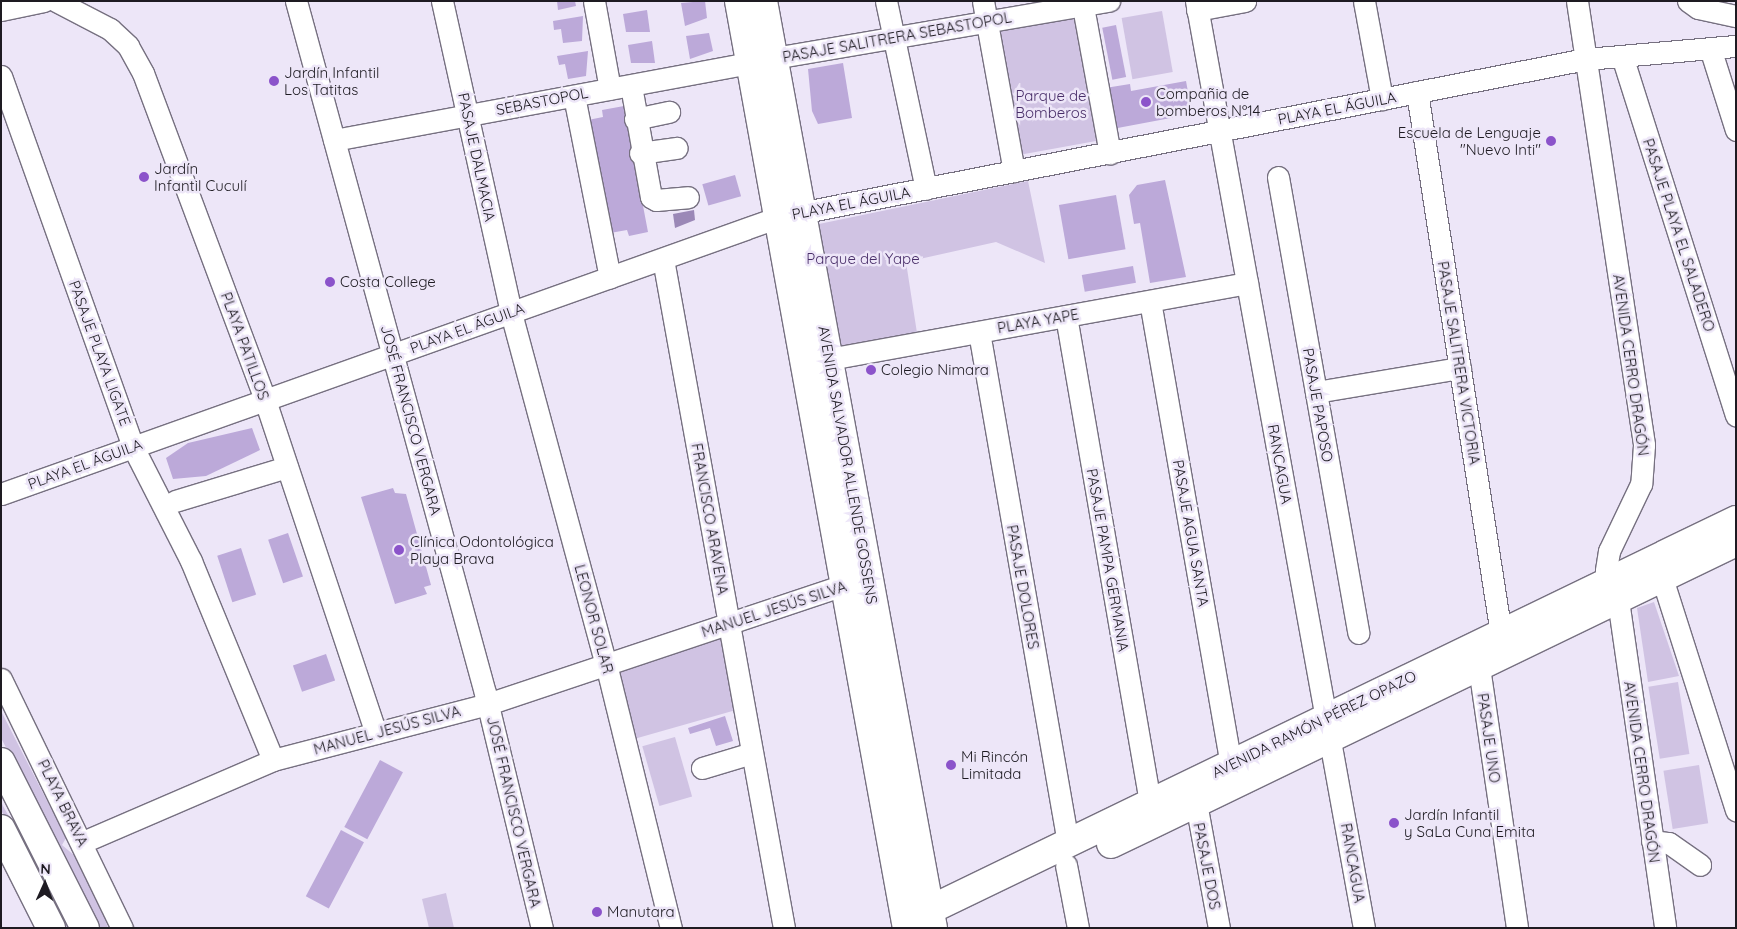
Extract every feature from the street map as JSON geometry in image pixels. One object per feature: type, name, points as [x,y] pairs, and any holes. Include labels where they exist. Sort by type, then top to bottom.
[{"type":"main road","name":"AVENIDA SALVADOR ALLENDE GOSSENS","points":[[739,1],[762,60],[857,581],[917,924]]},
{"type":"main road","name":"AVENIDA SALVADOR ALLENDE GOSSENS","points":[[762,60],[763,1]]},
{"type":"main road","name":"AVENIDA SALVADOR ALLENDE GOSSENS","points":[[790,215],[829,359],[857,581]]},
{"type":"main road","name":"AVENIDA RAMÓN PÉREZ OPAZO","points":[[1067,854],[1150,804],[1231,765],[1328,729],[1479,667],[1736,520]]},
{"type":"main road","name":"AVENIDA RAMÓN PÉREZ OPAZO","points":[[917,924],[1067,854],[1196,803],[1501,634],[1613,591],[1662,578],[1736,542]]},
{"type":"main road","points":[[1,762],[85,928]]},
{"type":"main road","points":[[1,829],[51,928]]},
{"type":"street","name":"PLAYA PATILLOS","points":[[56,1],[98,20],[136,58],[264,400],[376,733]]},
{"type":"street","name":"JOSÉ FRANCISCO VERGARA","points":[[296,1],[488,704],[542,928]]},
{"type":"street","name":"PASAJE DALMACIA","points":[[442,1],[511,313]]},
{"type":"street","points":[[594,1],[620,87],[635,119],[640,153],[651,196],[656,200],[688,197]]},
{"type":"street","points":[[886,1],[926,189]]},
{"type":"street","points":[[983,1],[1014,171]]},
{"type":"street","name":"PASAJE SALITRERA SEBASTOPOL","points":[[762,60],[986,22],[1083,3],[1109,1]]},
{"type":"street","points":[[1197,6],[1245,1]]},
{"type":"street","points":[[1364,1],[1382,99]]},
{"type":"street","name":"AVENIDA CERRO DRAGÓN","points":[[1577,1],[1645,459],[1637,496],[1609,551],[1613,591],[1665,928]]},
{"type":"street","points":[[1688,1],[1698,8],[1736,16]]},
{"type":"street","points":[[1,10],[30,3]]},
{"type":"street","points":[[1083,3],[1110,153]]},
{"type":"street","name":"RANCAGUA","points":[[1197,6],[1364,928]]},
{"type":"street","name":"PLAYA EL ÁGUILA","points":[[1,494],[610,277],[790,215],[1586,59],[1736,46]]},
{"type":"street","points":[[1710,48],[1736,130]]},
{"type":"street","name":"PASAJE PLAYA EL SALADERO","points":[[1622,56],[1736,415]]},
{"type":"street","name":"SEBASTOPOL","points":[[334,140],[762,60]]},
{"type":"street","name":"PASAJE PLAYA LIGATE","points":[[1,76],[133,447],[191,561],[273,760]]},
{"type":"street","name":"PASAJE SALITRERA VICTORIA","points":[[1417,92],[1501,634]]},
{"type":"street","points":[[574,96],[610,277]]},
{"type":"street","points":[[635,119],[669,112]]},
{"type":"street","points":[[640,153],[677,148]]},
{"type":"street","name":"PASAJE PAPOSO","points":[[1278,177],[1358,633]]},
{"type":"street","name":"FRANCISCO ARAVENA","points":[[663,259],[784,928]]},
{"type":"street","name":"PLAYA YAPE","points":[[829,359],[1247,283]]},
{"type":"street","name":"PASAJE AGUA SANTA","points":[[1150,301],[1231,765]]},
{"type":"street","name":"LEONOR SOLAR","points":[[511,313],[606,664],[670,928]]},
{"type":"street","name":"PASAJE PAMPA GERMANIA","points":[[1066,316],[1150,804]]},
{"type":"street","name":"PASAJE DOLORES","points":[[979,332],[1078,928]]},
{"type":"street","points":[[1316,392],[1460,368]]},
{"type":"street","points":[[176,501],[287,467]]},
{"type":"street","points":[[1662,578],[1736,810]]},
{"type":"street","name":"MANUEL JESÚS SILVA","points":[[83,842],[273,760],[488,704],[857,581]]},
{"type":"street","name":"PASAJE UNO","points":[[1479,667],[1517,928]]},
{"type":"street","name":"PLAYA BRAVA","points":[[1,679],[83,842],[122,928]]},
{"type":"street","points":[[702,768],[752,752]]},
{"type":"street","name":"PASAJE DOS","points":[[1196,803],[1219,928]]},
{"type":"street","points":[[1652,841],[1669,843],[1700,865]]},
{"type":"green space","name":"Parque de Bomberos","points":[[1074,10],[1101,136],[1096,141],[1019,155],[995,32]]},
{"type":"green space","points":[[1162,11],[1173,72],[1132,79],[1122,18]]},
{"type":"green space","name":"Parque del Yape","points":[[1028,181],[1045,263],[996,242],[906,262],[917,333],[834,352],[814,225]]},
{"type":"green space","points":[[1654,602],[1679,676],[1648,682],[1637,608]]},
{"type":"green space","points":[[724,632],[736,710],[634,739],[618,668]]},
{"type":"green space","points":[[1678,682],[1689,754],[1660,759],[1648,687]]},
{"type":"green space","points":[[1,711],[66,838],[62,845],[88,867],[108,928],[100,928],[1,738]]},
{"type":"green space","points":[[675,737],[692,797],[659,806],[642,746]]},
{"type":"green space","points":[[1699,765],[1708,823],[1673,829],[1663,771]]},
{"type":"green space","points":[[1,801],[72,928],[62,928],[1,810]]},
{"type":"green space","points":[[446,893],[454,928],[429,928],[422,899]]},
{"type":"shaded area","points":[[694,210],[695,220],[675,228],[673,214]]},
{"type":"building","points":[[557,1],[575,1],[576,6],[558,10]]},
{"type":"building","points":[[705,1],[707,18],[685,26],[681,3]]},
{"type":"building","points":[[647,10],[650,32],[626,32],[623,14]]},
{"type":"building","points":[[583,16],[582,41],[563,43],[561,29],[554,30],[553,21]]},
{"type":"building","points":[[1116,25],[1126,77],[1112,80],[1102,28]]},
{"type":"building","points":[[709,33],[713,51],[690,59],[686,36]]},
{"type":"building","points":[[652,41],[655,63],[631,63],[628,45]]},
{"type":"building","points":[[588,51],[586,76],[568,79],[565,64],[559,65],[557,56]]},
{"type":"building","points":[[843,63],[852,118],[818,124],[812,111],[808,69]]},
{"type":"building","name":"Compañia de bomberos Nº14","points":[[1186,81],[1192,114],[1107,130],[1099,89],[1130,84],[1131,91]]},
{"type":"building","points":[[624,106],[648,232],[629,236],[627,230],[610,233],[588,120],[603,117],[602,110]]},
{"type":"building","points":[[735,175],[741,196],[708,206],[702,184]]},
{"type":"building","points":[[1165,180],[1186,277],[1150,283],[1140,223],[1134,224],[1129,195],[1137,185]]},
{"type":"building","points":[[1116,195],[1126,249],[1068,259],[1059,205]]},
{"type":"building","points":[[1133,266],[1136,283],[1085,292],[1082,275]]},
{"type":"building","points":[[252,428],[260,450],[206,476],[173,479],[166,458],[188,443]]},
{"type":"building","name":"Clínica Odontológica Playa Brava","points":[[393,488],[395,493],[406,494],[431,585],[424,587],[427,594],[395,604],[361,497]]},
{"type":"building","points":[[288,533],[303,576],[283,583],[268,540]]},
{"type":"building","points":[[241,548],[256,595],[232,602],[217,556]]},
{"type":"building","points":[[326,654],[335,680],[302,692],[293,665]]},
{"type":"building","points":[[725,716],[733,741],[716,746],[710,728],[690,734],[688,728]]},
{"type":"building","points":[[380,760],[403,772],[367,839],[344,827]]},
{"type":"building","points":[[341,830],[364,842],[329,908],[306,896]]},
{"type":"place","name":"Jardín Infantil Los Tatitas","points":[[274,81]]},
{"type":"place","name":"Compañia de bomberos Nº14","points":[[1146,102]]},
{"type":"place","name":"Escuela de Lenguaje \"Nuevo Inti\"","points":[[1551,141]]},
{"type":"place","name":"Jardín Infantil Cuculí","points":[[144,177]]},
{"type":"place","name":"Costa College","points":[[330,282]]},
{"type":"place","name":"Colegio Nimara","points":[[871,370]]},
{"type":"place","name":"Clínica Odontológica Playa Brava","points":[[399,550]]},
{"type":"place","name":"Mi Rincón Limitada","points":[[951,765]]},
{"type":"place","name":"Jardín Infantil y SaLa Cuna Emita","points":[[1394,823]]},
{"type":"place","name":"Manutara","points":[[597,912]]}]
